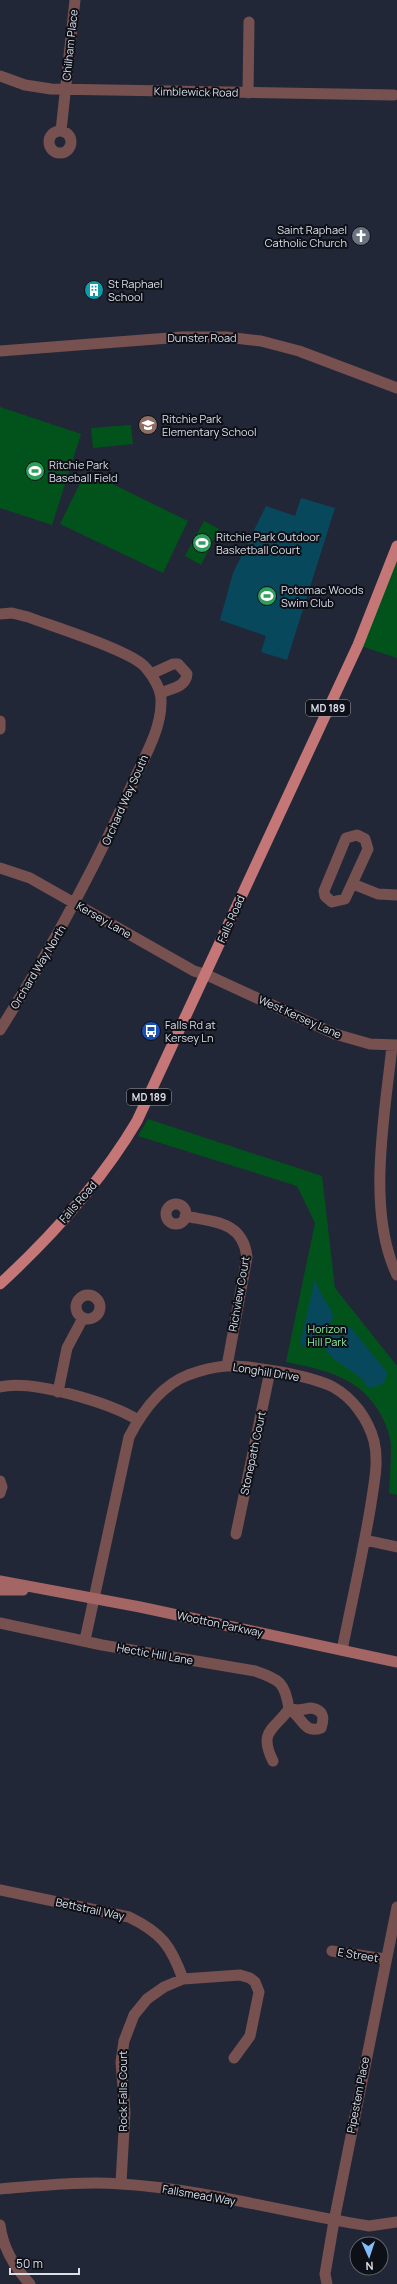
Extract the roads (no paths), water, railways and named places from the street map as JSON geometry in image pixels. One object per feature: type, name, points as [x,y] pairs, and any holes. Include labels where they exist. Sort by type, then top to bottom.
[{"type":"main road","name":"Falls Road","points":[[0,1284],[22,1264],[74,1208],[119,1152],[137,1121],[207,975],[267,839],[358,645],[397,546]]},
{"type":"main road","name":"Falls Road","points":[[0,1280],[22,1264]]},
{"type":"main road","name":"Wootton Parkway","points":[[0,1581],[95,1599],[397,1662]]},
{"type":"main road","name":"Wootton Parkway","points":[[0,1590],[43,1590]]},
{"type":"street","name":"Chilham Place","points":[[61,131],[75,0]]},
{"type":"street","points":[[248,93],[249,22]]},
{"type":"street","name":"Kimblewick Road","points":[[0,76],[38,88],[66,90],[396,95]]},
{"type":"street","name":"Dunster Road","points":[[0,351],[182,337],[226,337],[261,341],[299,351],[397,388]]},
{"type":"street","name":"Orchard Way South","points":[[0,613],[20,614],[130,656],[146,666],[160,693],[160,713],[152,739],[109,837],[76,904]]},
{"type":"street","points":[[151,674],[173,664],[178,664],[187,674],[186,680],[183,684],[160,693]]},
{"type":"street","points":[[0,721],[0,729]]},
{"type":"street","points":[[357,835],[365,839],[368,850],[353,884],[345,900],[340,902],[332,902],[325,896],[324,891],[346,838],[357,835]]},
{"type":"street","name":"Kersey Lane","points":[[0,868],[30,878],[194,971],[207,975]]},
{"type":"street","points":[[353,884],[378,894],[397,895]]},
{"type":"street","name":"Orchard Way North","points":[[0,1030],[76,904]]},
{"type":"street","name":"West Kersey Lane","points":[[207,975],[335,1034],[370,1044],[394,1045]]},
{"type":"street","points":[[394,1045],[381,1143],[379,1184],[386,1242],[397,1275]]},
{"type":"street","name":"Richview Court","points":[[186,1216],[225,1224],[236,1231],[246,1247],[247,1257],[227,1366]]},
{"type":"street","points":[[58,1392],[66,1348],[83,1318]]},
{"type":"street","name":"Longhill Drive","points":[[85,1640],[95,1599],[128,1437],[138,1420],[164,1390],[187,1376],[227,1366],[270,1372],[316,1381],[333,1388],[352,1402],[366,1420],[374,1441],[377,1463],[365,1540],[342,1650]]},
{"type":"street","name":"Stonepath Court","points":[[236,1534],[270,1372]]},
{"type":"street","points":[[0,1387],[22,1385],[58,1392],[106,1404],[138,1420]]},
{"type":"street","points":[[0,1481],[2,1487],[0,1493]]},
{"type":"street","points":[[365,1540],[397,1547]]},
{"type":"street","name":"Hectic Hill Lane","points":[[0,1623],[85,1640],[102,1645],[255,1671],[278,1680],[287,1694],[289,1709],[267,1732],[267,1746],[273,1761]]},
{"type":"street","name":"Bettstrail Way","points":[[0,1890],[129,1917],[142,1923],[167,1943],[183,1979]]},
{"type":"street","name":"Pipestem Place","points":[[327,2284],[325,2274],[334,2220],[385,1959],[397,1907]]},
{"type":"street","name":"E Street","points":[[332,1951],[385,1959]]},
{"type":"street","points":[[183,1979],[240,1975],[255,1982],[259,1992],[250,2036],[234,2058]]},
{"type":"street","name":"Rock Falls Court","points":[[120,2184],[125,2112],[121,2062],[124,2041],[134,2015],[147,1999],[164,1987],[183,1979]]},
{"type":"street","name":"Fallsmead Way","points":[[0,2189],[72,2183],[120,2184],[178,2190],[369,2226],[397,2222]]},
{"type":"street","points":[[0,2225],[5,2248],[15,2268],[30,2284]]},
{"type":"water","name":"Potomac Woods Swim Club","points":[[301,498],[335,508],[287,660],[261,652],[266,636],[220,620],[233,573],[266,506],[295,516]]},
{"type":"water","points":[[315,1279],[333,1315],[328,1326],[305,1347],[300,1344]]},
{"type":"water","points":[[335,1327],[351,1328],[387,1372],[382,1384],[368,1387],[363,1380],[337,1361],[326,1350],[322,1343],[325,1336]]},
{"type":"place","name":"Saint Raphael Catholic Church","points":[[361,236]]},
{"type":"place","name":"St Raphael School","points":[[94,290]]},
{"type":"place","name":"Ritchie Park Elementary School","points":[[148,425]]},
{"type":"place","name":"Ritchie Park Baseball Field","points":[[35,471]]},
{"type":"place","name":"Ritchie Park Outdoor Basketball Court","points":[[202,543]]},
{"type":"place","name":"Potomac Woods Swim Club","points":[[267,596]]},
{"type":"place","name":"Falls Rd at Kersey Ln","points":[[151,1031]]},
{"type":"park label","name":"Horizon Hill Park","points":[[327,1335]]}]
